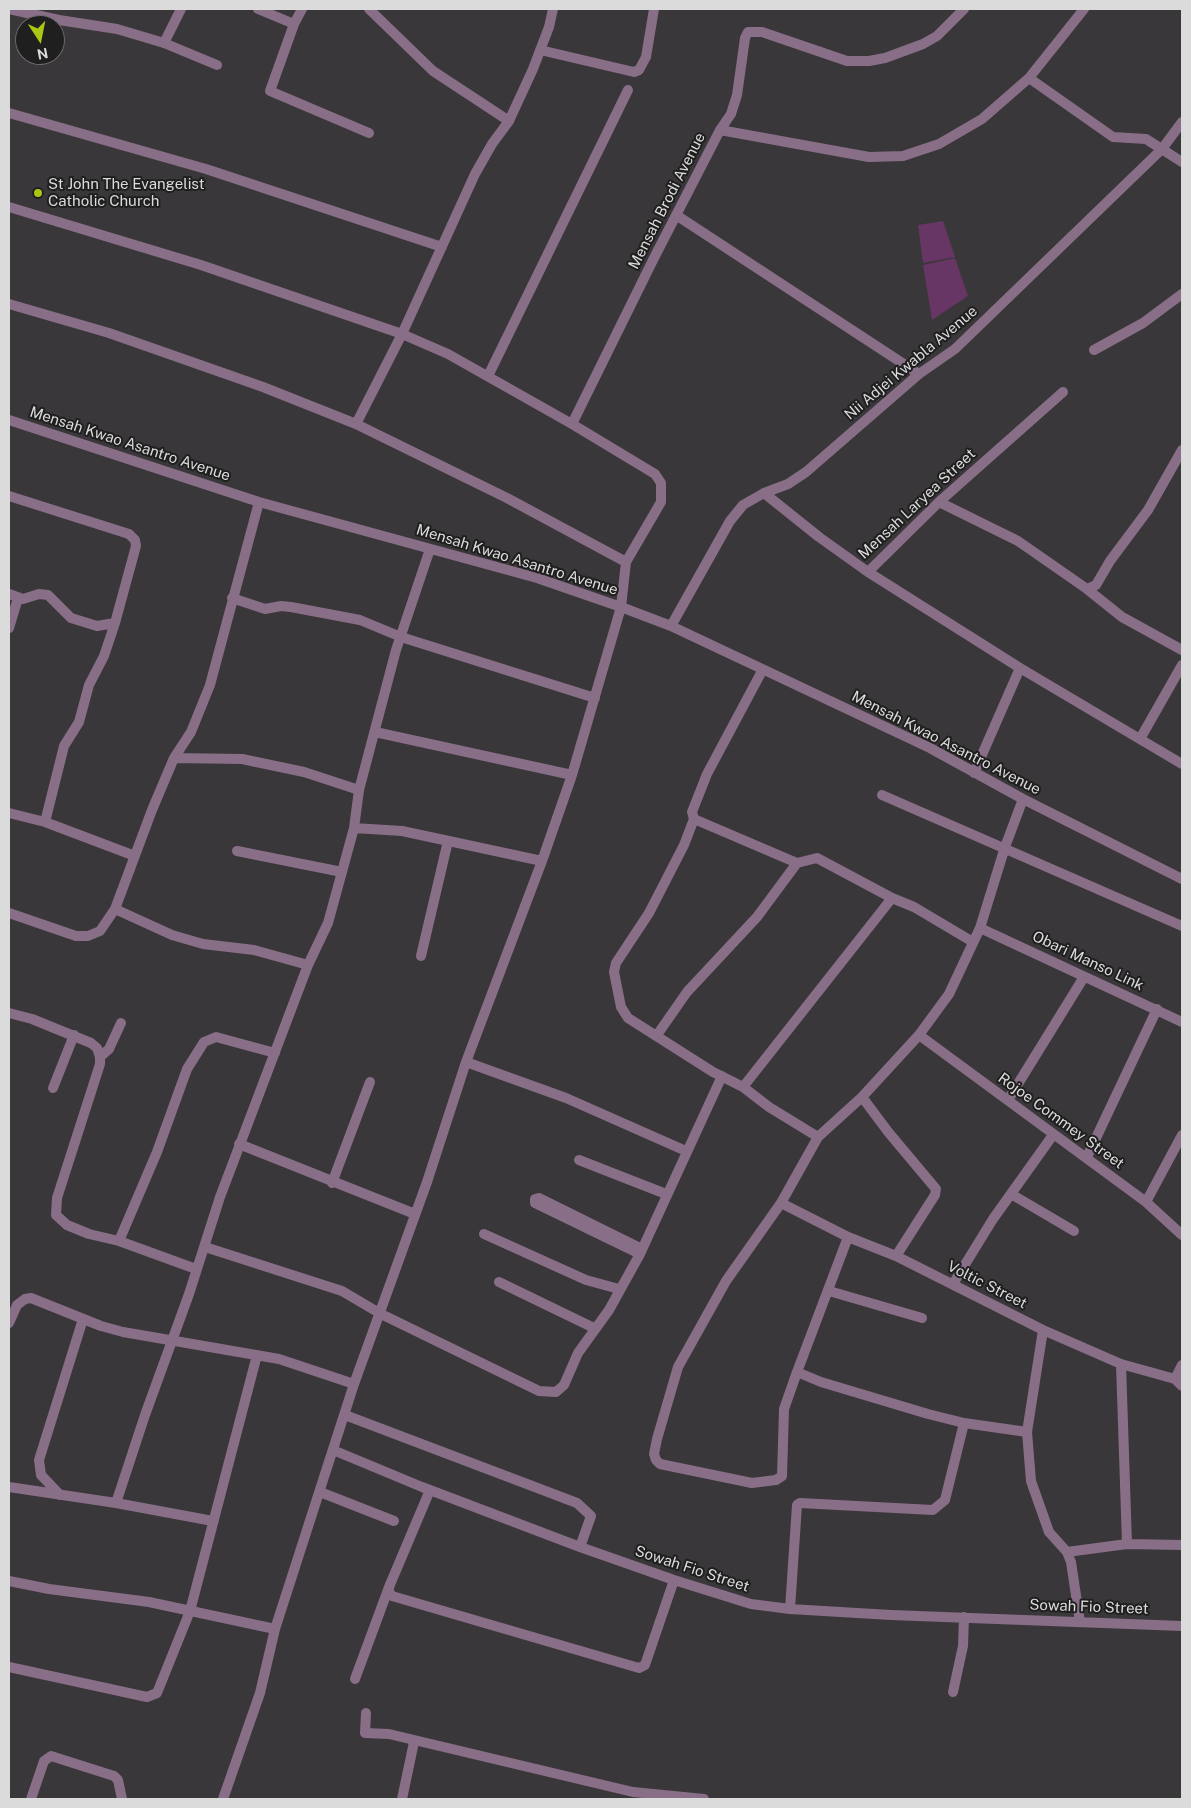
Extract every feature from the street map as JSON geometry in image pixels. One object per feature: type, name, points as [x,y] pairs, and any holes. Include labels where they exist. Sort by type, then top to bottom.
[{"type":"street","points":[[9,9],[59,20],[117,29],[164,43],[217,65]]},
{"type":"street","points":[[164,43],[181,9]]},
{"type":"street","points":[[258,9],[294,24]]},
{"type":"street","points":[[302,9],[294,24],[270,91],[369,133]]},
{"type":"street","points":[[369,9],[433,71],[509,121]]},
{"type":"street","points":[[356,424],[402,334],[492,144],[509,121],[540,50],[554,9]]},
{"type":"street","points":[[540,50],[634,72],[640,70],[646,57],[654,9]]},
{"type":"street","points":[[720,130],[730,114],[737,95],[745,38],[748,32],[762,32],[847,61],[869,61],[885,58],[923,44],[937,36],[964,9]]},
{"type":"street","name":"Mensah Brodi Avenue","points":[[572,424],[720,130],[869,157],[902,156],[939,144],[982,119],[1029,78],[1084,9]]},
{"type":"street","points":[[1029,78],[1114,137],[1146,139],[1182,162]]},
{"type":"street","points":[[488,376],[628,90]]},
{"type":"street","points":[[9,113],[206,169],[442,247]]},
{"type":"street","name":"Nii Adjei Kwabla Avenue","points":[[671,626],[730,521],[743,505],[764,492],[788,484],[806,472],[919,374],[962,342],[1162,149],[1182,122]]},
{"type":"street","points":[[9,207],[201,265],[402,334],[448,354],[572,424],[655,474],[662,483],[661,502],[626,562],[621,607],[572,776],[466,1062],[381,1314],[354,1384],[275,1629],[260,1693],[223,1799]]},
{"type":"street","points":[[676,215],[919,374]]},
{"type":"street","points":[[1094,350],[1143,323],[1182,294]]},
{"type":"street","points":[[9,304],[109,333],[263,387],[356,424],[489,489],[626,562]]},
{"type":"street","name":"Mensah Laryea Street","points":[[764,492],[819,537],[868,572],[939,502],[1063,392]]},
{"type":"street","name":"Mensah Kwao Asantro Avenue","points":[[9,420],[259,502],[537,578],[671,626],[762,671],[922,744],[1024,799],[1182,879]]},
{"type":"street","points":[[1087,589],[1096,585],[1110,562],[1148,510],[1182,450]]},
{"type":"street","points":[[9,496],[129,534],[135,540],[136,546],[104,656],[89,685],[79,722],[64,746],[45,822]]},
{"type":"street","points":[[9,913],[76,936],[88,936],[100,931],[115,909],[152,810],[174,758],[191,732],[201,708],[259,502]]},
{"type":"street","points":[[939,502],[1018,541],[1087,589],[1122,617],[1182,650]]},
{"type":"street","points":[[116,1503],[171,1341],[190,1294],[214,1213],[239,1144],[308,965],[328,923],[354,828],[359,790],[401,637],[430,549]]},
{"type":"street","points":[[868,572],[1020,668],[1182,764]]},
{"type":"street","points":[[9,628],[13,596],[28,598],[39,594],[48,595],[72,618],[97,626],[115,623]]},
{"type":"street","points":[[232,598],[265,609],[281,606],[291,607],[360,620],[401,637],[595,698]]},
{"type":"street","points":[[1140,739],[1182,665]]},
{"type":"street","points":[[974,773],[1020,668]]},
{"type":"street","points":[[762,671],[707,774],[692,812],[694,819],[684,845],[649,913],[616,963],[614,972],[621,1006],[628,1018],[743,1087],[770,1107],[818,1137]]},
{"type":"street","points":[[375,732],[572,776]]},
{"type":"street","points":[[174,758],[242,759],[304,772],[359,790]]},
{"type":"street","points":[[882,794],[1182,926]]},
{"type":"street","points":[[848,1237],[784,1410],[782,1476],[776,1480],[752,1483],[660,1464],[654,1454],[678,1367],[726,1281],[782,1203],[818,1137],[862,1097],[919,1035],[949,994],[980,928],[1005,847],[1024,799]]},
{"type":"street","points":[[9,813],[45,822],[135,856]]},
{"type":"street","points":[[694,819],[797,863],[817,858],[892,898],[914,907],[973,942]]},
{"type":"street","points":[[354,828],[402,831],[542,861]]},
{"type":"street","points":[[421,956],[448,841]]},
{"type":"street","points":[[237,851],[342,872]]},
{"type":"street","points":[[657,1035],[687,992],[757,917],[797,863]]},
{"type":"street","points":[[743,1087],[892,898]]},
{"type":"street","points":[[115,909],[172,935],[203,944],[254,950],[308,965]]},
{"type":"street","name":"Obari Manso Link","points":[[980,928],[1182,1022]]},
{"type":"street","points":[[1008,1100],[1084,977]]},
{"type":"street","points":[[1087,1158],[1157,1009]]},
{"type":"street","points":[[9,1013],[74,1035],[91,1043],[97,1048],[100,1057],[100,1064],[57,1198],[56,1214],[67,1225],[107,1239],[119,1241],[196,1269]]},
{"type":"street","points":[[100,1057],[109,1049],[121,1023]]},
{"type":"street","points":[[53,1088],[74,1035]]},
{"type":"street","name":"Rojoe Commey Street","points":[[919,1035],[1146,1202],[1182,1235]]},
{"type":"street","points":[[119,1241],[157,1152],[187,1069],[204,1042],[216,1037],[275,1053]]},
{"type":"street","points":[[466,1062],[556,1094],[686,1151]]},
{"type":"street","points":[[205,1247],[342,1291],[381,1314],[539,1391],[551,1393],[564,1385],[573,1361],[594,1328],[609,1310],[641,1252],[666,1194],[722,1076]]},
{"type":"street","points":[[332,1183],[370,1082]]},
{"type":"street","points":[[862,1097],[936,1189],[935,1195],[896,1256]]},
{"type":"street","points":[[953,1284],[1011,1194],[1053,1135]]},
{"type":"street","points":[[1146,1202],[1182,1135]]},
{"type":"street","points":[[239,1144],[332,1183],[415,1214]]},
{"type":"street","points":[[579,1160],[666,1194]]},
{"type":"street","points":[[1011,1194],[1074,1231]]},
{"type":"street","name":"Voltic Street","points":[[782,1203],[848,1237],[896,1256],[1043,1330],[1121,1364],[1178,1383]]},
{"type":"street","points":[[575,1218],[641,1252]]},
{"type":"street","points":[[484,1234],[586,1280],[619,1289]]},
{"type":"street","points":[[499,1282],[594,1328]]},
{"type":"street","points":[[829,1291],[922,1318]]},
{"type":"street","points":[[9,1324],[17,1305],[24,1299],[31,1298],[83,1319],[123,1332],[280,1359],[354,1384]]},
{"type":"street","points":[[60,1494],[41,1475],[39,1460],[83,1319]]},
{"type":"street","points":[[1043,1330],[1026,1432],[1029,1473],[1042,1519],[1049,1532],[1067,1552],[1073,1569],[1080,1622]]},
{"type":"street","points":[[9,1667],[147,1697],[156,1693],[190,1611],[257,1355]]},
{"type":"street","points":[[1121,1364],[1127,1544]]},
{"type":"street","points":[[1178,1383],[1182,1364]]},
{"type":"street","points":[[797,1372],[830,1385],[964,1423],[1026,1432]]},
{"type":"street","points":[[345,1416],[577,1504],[591,1516],[580,1546]]},
{"type":"street","points":[[790,1610],[797,1505],[800,1503],[933,1510],[945,1500],[964,1423]]},
{"type":"street","name":"Sowah Fio Street","points":[[333,1450],[430,1490],[732,1600],[790,1610],[1182,1626]]},
{"type":"street","points":[[9,1487],[116,1503],[213,1521]]},
{"type":"street","points":[[355,1679],[389,1587],[430,1490]]},
{"type":"street","points":[[320,1492],[394,1521]]},
{"type":"street","points":[[1067,1552],[1127,1544],[1182,1545]]},
{"type":"street","points":[[389,1587],[389,1592],[392,1596],[635,1668],[645,1665],[674,1580]]},
{"type":"street","points":[[9,1581],[49,1589],[150,1602],[275,1629]]},
{"type":"street","points":[[953,1692],[963,1646],[964,1617]]},
{"type":"street","points":[[366,1713],[365,1733],[389,1734],[414,1742],[632,1795],[704,1799]]},
{"type":"street","points":[[402,1799],[414,1742]]},
{"type":"street","points":[[31,1799],[44,1761],[51,1756],[114,1776],[118,1780],[122,1799]]},
{"type":"shaded area","points":[[943,221],[955,257],[923,263],[918,225]]},
{"type":"shaded area","points":[[955,258],[968,296],[932,320],[923,265]]},
{"type":"place","name":"St John The Evangelist Catholic Church","points":[[38,193]]}]
